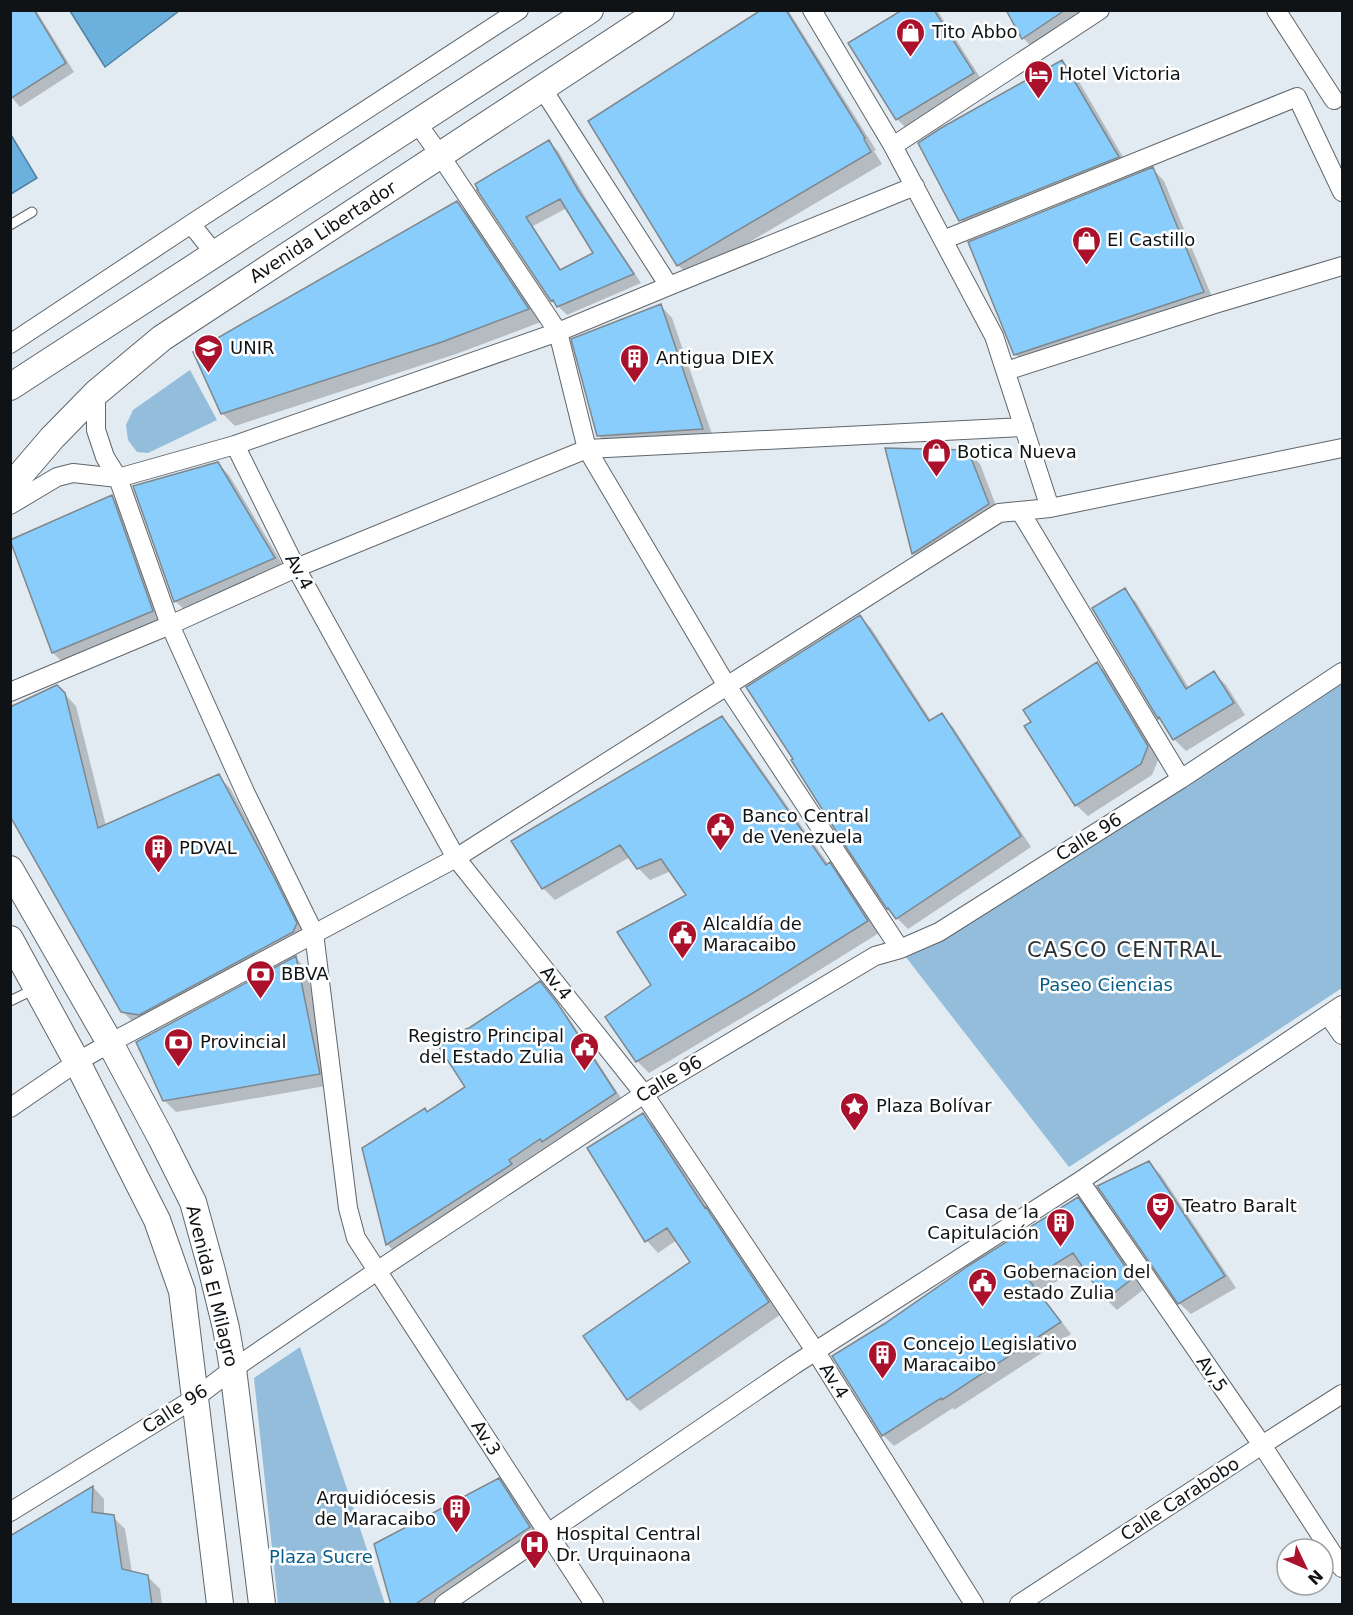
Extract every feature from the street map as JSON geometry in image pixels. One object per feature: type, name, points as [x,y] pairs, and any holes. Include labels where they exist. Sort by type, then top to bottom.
[{"type":"main road","points":[[10,387],[590,10]]},
{"type":"main road","name":"Avenida Libertador","points":[[10,487],[52,438],[96,393],[162,338],[661,10]]},
{"type":"main road","name":"Avenida El Milagro","points":[[10,869],[110,1043],[193,1202],[220,1305],[233,1369],[262,1605]]},
{"type":"main road","name":"Avenida El Milagro","points":[[10,939],[77,1062],[158,1220],[182,1291],[220,1605]]},
{"type":"street","points":[[10,344],[519,10]]},
{"type":"street","points":[[812,10],[893,146],[994,336],[1050,508]]},
{"type":"street","points":[[893,146],[1100,10]]},
{"type":"street","points":[[1276,10],[1338,97],[1306,116]]},
{"type":"street","points":[[542,88],[669,286]]},
{"type":"street","points":[[943,240],[1297,97],[1342,192]]},
{"type":"street","points":[[417,123],[558,332],[587,449],[727,686],[900,949]]},
{"type":"street","points":[[10,505],[57,477],[73,473],[118,478],[235,445],[558,332],[915,186]]},
{"type":"street","points":[[191,224],[215,254]]},
{"type":"street","points":[[1006,371],[1215,304],[1341,270]]},
{"type":"street","name":"Av.3","points":[[96,393],[96,430],[105,457],[118,478],[170,625],[246,794],[314,933],[348,1208],[356,1238],[594,1605]]},
{"type":"street","points":[[10,692],[170,625],[296,568],[587,449],[1024,427]]},
{"type":"street","name":"Av.4","points":[[235,445],[296,568],[456,858],[644,1094],[816,1352],[974,1605]]},
{"type":"street","points":[[10,1107],[110,1043],[456,858],[999,513],[1050,508],[1342,448]]},
{"type":"street","points":[[1020,511],[1181,779]]},
{"type":"street","name":"Calle 96","points":[[10,1512],[195,1398],[233,1369],[377,1271],[644,1094],[875,956],[900,949],[939,932],[1181,779],[1342,672]]},
{"type":"street","points":[[444,1605],[794,1365],[1080,1181],[1335,1010],[1342,1035]]},
{"type":"street","name":"Av,5","points":[[1080,1181],[1262,1445],[1342,1568]]},
{"type":"street","name":"Calle Carabobo","points":[[1019,1605],[1342,1394]]},
{"type":"lane","points":[[10,225],[32,212]]},
{"type":"lane","points":[[10,1001],[37,988]]},
{"type":"green space","points":[[190,370],[217,420],[148,453],[137,452],[128,440],[126,425],[133,410]]},
{"type":"green space","name":"Paseo Ciencias","points":[[1342,672],[1342,988],[1069,1167],[905,956]]},
{"type":"green space","name":"Plaza Sucre","points":[[300,1347],[385,1604],[278,1604],[254,1378]]},
{"type":"shaded area","points":[[70,11],[179,11],[105,67]]},
{"type":"shaded area","points":[[11,135],[37,178],[10,194]]},
{"type":"building","points":[[10,10],[34,10],[66,63],[10,99]]},
{"type":"building","points":[[761,10],[786,10],[865,138],[871,152],[677,266],[588,121]]},
{"type":"building","name":"Tito Abbo","points":[[902,10],[934,10],[974,73],[896,120],[848,43]]},
{"type":"building","points":[[1006,10],[1065,10],[1022,39]]},
{"type":"building","name":"Hotel Victoria","points":[[1062,60],[1119,157],[959,221],[918,143]]},
{"type":"building","points":[[549,140],[578,190],[634,274],[557,307],[475,184]],"holes":[[[560,199],[593,253],[560,270],[526,217]]]},
{"type":"building","name":"El Castillo","points":[[1153,167],[1204,292],[1014,355],[968,242]]},
{"type":"building","points":[[457,201],[529,309],[442,342],[221,414],[193,352]]},
{"type":"building","name":"Antigua DIEX","points":[[661,304],[703,429],[597,436],[571,339]]},
{"type":"building","name":"Botica Nueva","points":[[885,448],[968,450],[989,504],[912,554]]},
{"type":"building","points":[[218,462],[275,558],[174,602],[133,486]]},
{"type":"building","points":[[112,495],[153,611],[52,653],[10,540]]},
{"type":"building","points":[[1125,588],[1186,689],[1214,671],[1234,703],[1173,740],[1159,717],[1158,719],[1092,608]]},
{"type":"building","points":[[860,615],[929,721],[942,713],[1021,836],[896,919],[848,850],[746,687]]},
{"type":"building","points":[[1097,662],[1148,746],[1141,764],[1075,806],[1024,726],[1031,722],[1023,710]]},
{"type":"building","name":"PDVAL","points":[[57,685],[65,693],[98,828],[219,774],[297,923],[293,932],[139,1015],[121,1012],[10,816],[10,707]]},
{"type":"building","name":"Banco Central de Venezuela","points":[[722,716],[826,865],[830,862],[868,921],[753,993],[636,1062],[605,1017],[651,985],[617,932],[686,895],[661,859],[637,869],[620,845],[542,889],[511,841]]},
{"type":"building","name":"BBVA","points":[[296,956],[320,1074],[163,1101],[136,1042]]},
{"type":"building","points":[[540,981],[558,1004],[616,1093],[542,1142],[540,1139],[509,1160],[512,1164],[386,1245],[362,1148],[425,1108],[427,1112],[465,1087],[439,1047]]},
{"type":"building","points":[[643,1113],[769,1302],[627,1400],[583,1336],[690,1262],[667,1228],[645,1242],[587,1148]]},
{"type":"building","name":"Teatro Baralt","points":[[1149,1161],[1225,1276],[1178,1304],[1097,1186]]},
{"type":"building","points":[[1078,1197],[1133,1278],[1105,1300],[1073,1253],[1029,1280],[1061,1322],[942,1400],[941,1398],[882,1436],[832,1356]]},
{"type":"building","name":"Arquidiócesis de Maracaibo","points":[[499,1478],[530,1527],[414,1605],[391,1605],[374,1544]]},
{"type":"building","points":[[93,1486],[92,1512],[114,1515],[122,1569],[148,1575],[152,1605],[10,1605],[10,1536]]},
{"type":"place","name":"Tito Abbo","points":[[911,58]]},
{"type":"place","name":"Hotel Victoria","points":[[1038,100]]},
{"type":"place","name":"El Castillo","points":[[1086,266]]},
{"type":"place","name":"UNIR","points":[[209,374]]},
{"type":"place","name":"Antigua DIEX","points":[[635,384]]},
{"type":"place","name":"Botica Nueva","points":[[936,478]]},
{"type":"place","name":"Banco Central de Venezuela","points":[[721,852]]},
{"type":"place","name":"PDVAL","points":[[158,874]]},
{"type":"place","name":"Alcaldía de Maracaibo","points":[[682,960]]},
{"type":"place","name":"BBVA","points":[[260,1000]]},
{"type":"place","name":"Provincial","points":[[179,1068]]},
{"type":"place","name":"Registro Principal del Estado Zulia","points":[[585,1072]]},
{"type":"place","name":"Plaza Bolívar","points":[[855,1132]]},
{"type":"place","name":"Teatro Baralt","points":[[1161,1232]]},
{"type":"place","name":"Casa de la Capitulación","points":[[1060,1248]]},
{"type":"place","name":"Gobernacion del estado Zulia","points":[[982,1308]]},
{"type":"place","name":"Concejo Legislativo Maracaibo","points":[[882,1380]]},
{"type":"place","name":"Arquidiócesis de Maracaibo","points":[[457,1534]]},
{"type":"place","name":"Hospital Central Dr. Urquinaona","points":[[535,1570]]},
{"type":"district","name":"CASCO CENTRAL","points":[[1125,950]]}]
